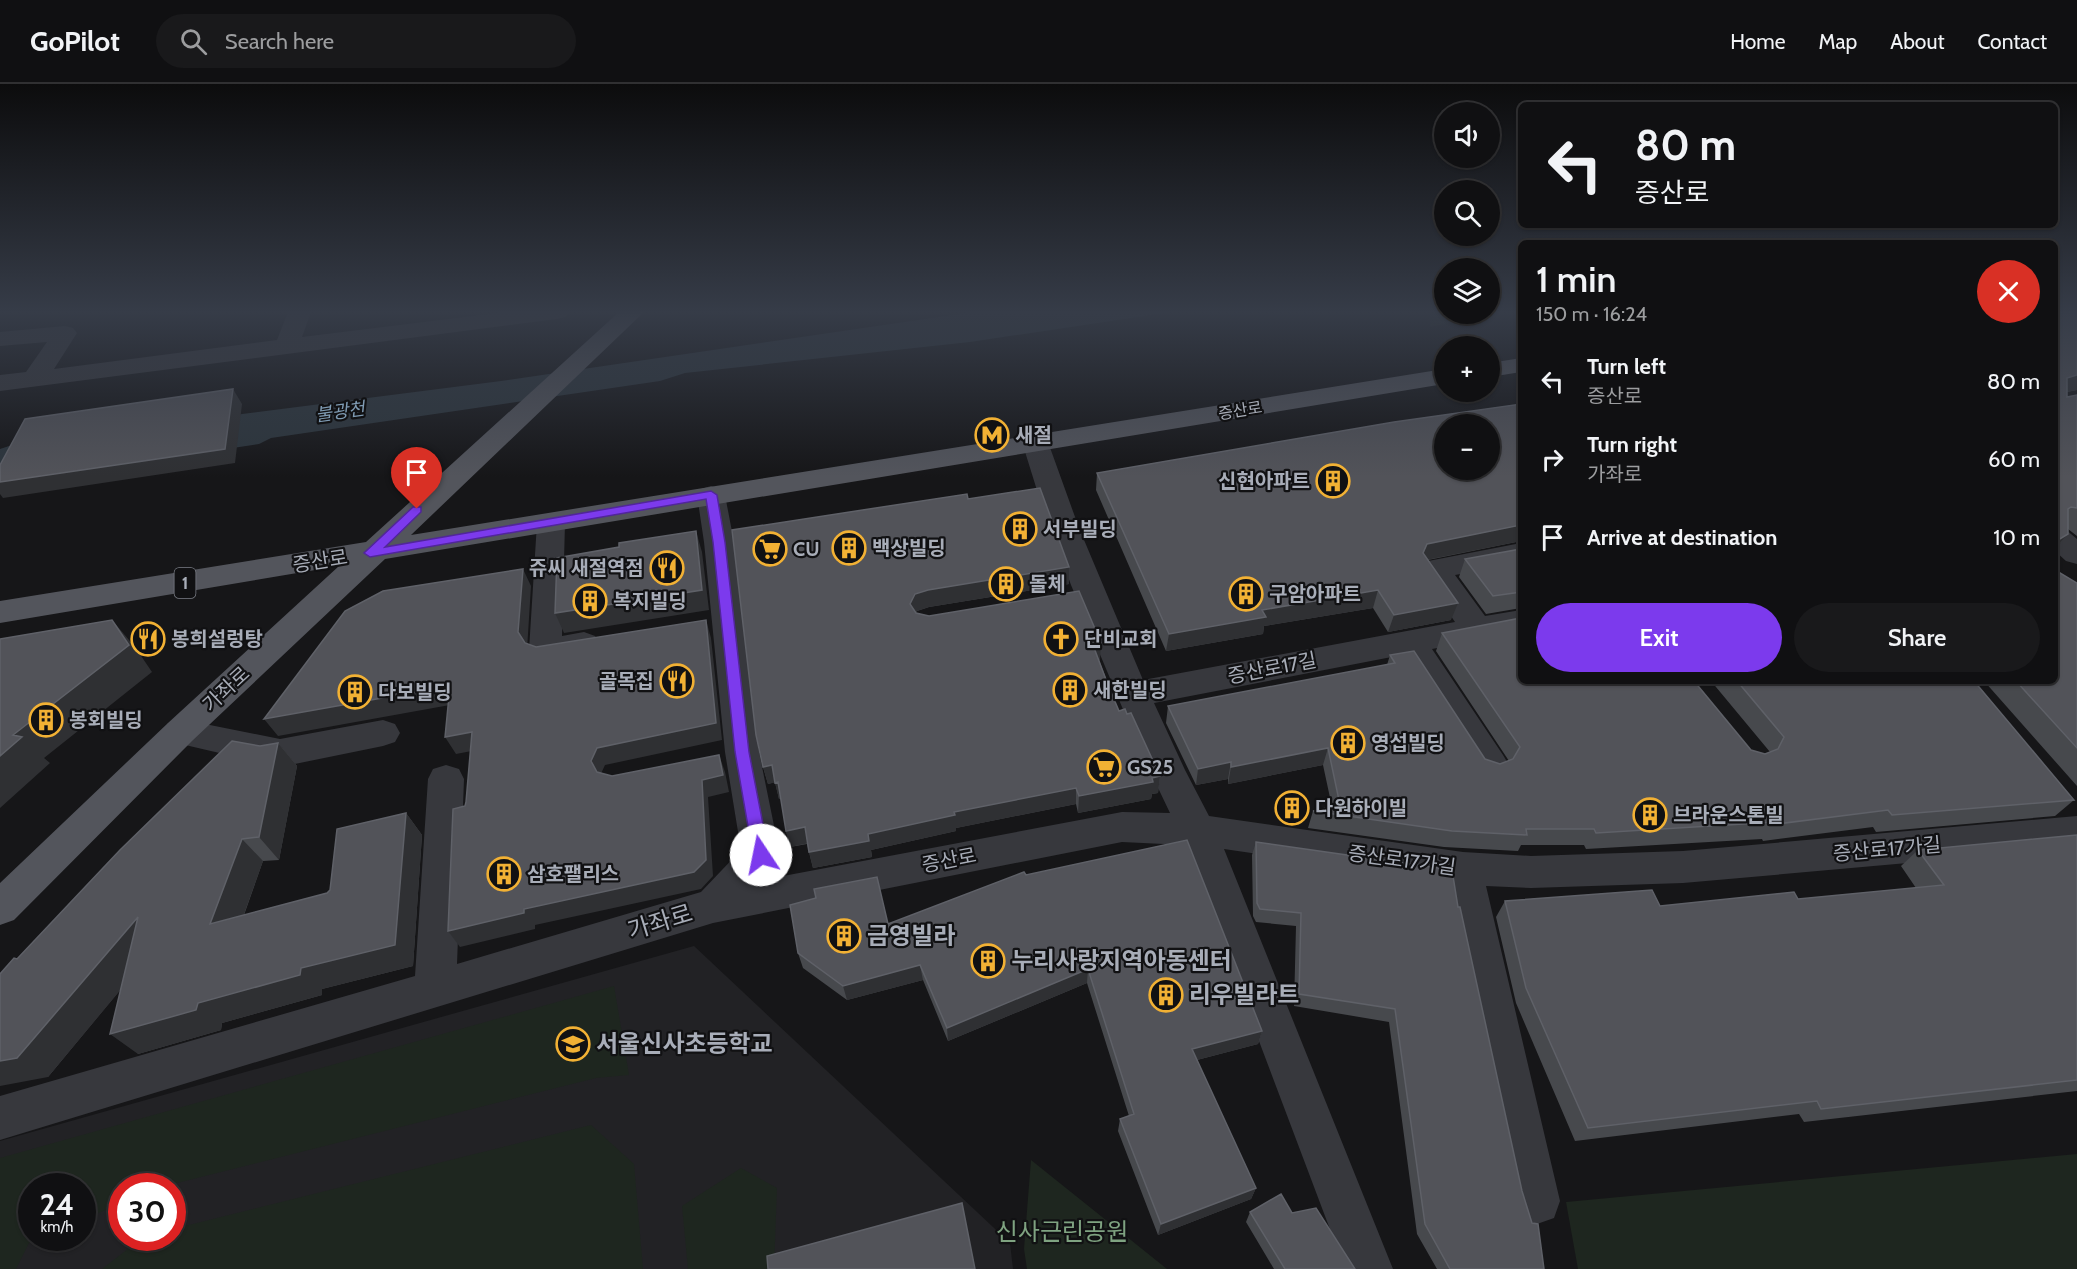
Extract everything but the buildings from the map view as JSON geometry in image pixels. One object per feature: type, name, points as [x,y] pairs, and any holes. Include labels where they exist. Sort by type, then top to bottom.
[{"type":"main road","name":"가좌로","points":[[0,908],[180,732],[570,367]]},
{"type":"main road","name":"증산로","points":[[0,612],[1434,379]]},
{"type":"street","points":[[35,378],[42,367]]},
{"type":"street","points":[[0,383],[119,367]]},
{"type":"street","points":[[1035,442],[1078,596],[1133,694],[1175,791],[1198,830],[1369,1269]]},
{"type":"street","points":[[711,495],[742,752],[761,855],[713,906]]},
{"type":"street","points":[[551,523],[545,650],[614,639]]},
{"type":"street","points":[[2058,538],[2077,554]]},
{"type":"street","points":[[1478,630],[1434,569],[1518,555]]},
{"type":"street","points":[[694,626],[728,621]]},
{"type":"street","name":"증산로17길","points":[[1133,694],[1518,622]]},
{"type":"street","points":[[1410,642],[1491,765]]},
{"type":"street","points":[[180,732],[280,753],[383,733]]},
{"type":"street","points":[[708,759],[742,752]]},
{"type":"street","points":[[435,990],[446,779]]},
{"type":"street","name":"증산로17가길","points":[[1198,830],[1463,868],[1531,872],[1683,867],[2074,817]]},
{"type":"street","name":"증산로","points":[[713,906],[1122,827],[1198,830]]},
{"type":"street","points":[[1463,868],[1537,1201]]},
{"type":"street","name":"가좌로","points":[[0,1118],[713,906]]},
{"type":"shaded area","name":"서울신사초등학교","points":[[694,946],[1010,1243],[1013,1269],[0,1269],[0,1141]]},
{"type":"green space","points":[[614,986],[629,1075],[596,1078],[186,1181],[186,1173],[108,1173],[108,1209],[96,1214],[96,1173],[18,1173],[18,1251],[25,1251],[16,1269],[0,1269],[0,1158]]},
{"type":"green space","points":[[591,1125],[634,1164],[643,1269],[102,1269],[125,1251],[186,1251],[186,1226]]},
{"type":"green space","points":[[2077,1154],[2077,1269],[1578,1269],[1566,1202]]},
{"type":"green space","name":"신사근린공원","points":[[1031,1160],[1167,1269],[1027,1269],[1024,1249]]},
{"type":"green space","points":[[741,1168],[777,1188],[774,1269],[688,1269],[682,1206]]},
{"type":"water","name":"불광천","points":[[595,367],[737,367],[685,373],[660,381],[271,438],[259,444],[213,451],[0,479],[0,449],[21,442]]},
{"type":"place","name":"새절","points":[[992,435]]},
{"type":"place","name":"신현아파트","points":[[1333,481]]},
{"type":"place","name":"서부빌딩","points":[[1020,529]]},
{"type":"place","name":"백상빌딩","points":[[849,548]]},
{"type":"place","name":"CU","points":[[770,549]]},
{"type":"place","name":"쥬씨 새절역점","points":[[667,568]]},
{"type":"place","name":"돌체","points":[[1006,584]]},
{"type":"place","name":"구암아파트","points":[[1246,594]]},
{"type":"place","name":"복지빌딩","points":[[590,601]]},
{"type":"place","name":"봉희설렁탕","points":[[148,639]]},
{"type":"place","name":"단비교회","points":[[1061,639]]},
{"type":"place","name":"골목집","points":[[677,681]]},
{"type":"place","name":"새한빌딩","points":[[1070,690]]},
{"type":"place","name":"다보빌딩","points":[[355,692]]},
{"type":"place","name":"봉회빌딩","points":[[46,720]]},
{"type":"place","name":"영섭빌딩","points":[[1348,743]]},
{"type":"place","name":"GS25","points":[[1104,767]]},
{"type":"place","name":"다원하이빌","points":[[1292,808]]},
{"type":"place","name":"브라운스톤빌","points":[[1650,815]]},
{"type":"place","name":"삼호팰리스","points":[[504,874]]},
{"type":"place","name":"금영빌라","points":[[844,936]]},
{"type":"place","name":"누리사랑지역아동센터","points":[[988,961]]},
{"type":"place","name":"리우빌라트","points":[[1166,995]]},
{"type":"place","name":"서울신사초등학교","points":[[573,1044]]},
{"type":"route","points":[[417,509],[370,553],[711,495],[719,542],[742,752],[761,855]]}]
